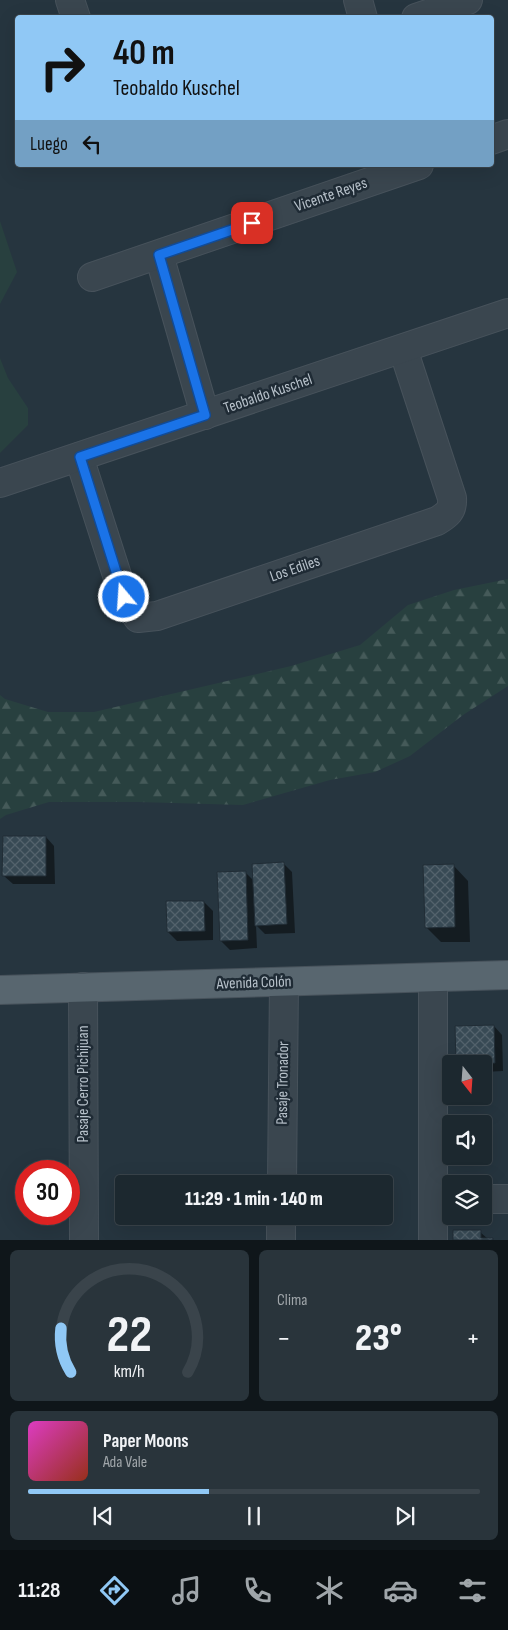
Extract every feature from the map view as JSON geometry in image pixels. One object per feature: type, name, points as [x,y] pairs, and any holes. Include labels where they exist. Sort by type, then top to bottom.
[{"type":"main road","name":"Avenida Colón","points":[[0,990],[508,975]]},
{"type":"street","points":[[70,0],[75,15]]},
{"type":"street","points":[[358,0],[362,15]]},
{"type":"street","points":[[425,15],[468,0]]},
{"type":"street","points":[[494,139],[508,134]]},
{"type":"street","name":"Vicente Reyes","points":[[92,277],[413,167]]},
{"type":"street","points":[[159,255],[205,415]]},
{"type":"street","name":"Teobaldo Kuschel","points":[[0,484],[508,313]]},
{"type":"street","name":"Los Ediles","points":[[80,457],[124,597],[138,618],[166,613],[437,521],[447,515],[451,509],[452,498],[403,349]]},
{"type":"street","points":[[433,1240],[442,1199],[434,978]]},
{"type":"street","name":"Pasaje Tronador","points":[[282,1175],[284,982]]},
{"type":"street","name":"Pasaje Cerro Pichijuan","points":[[83,987],[84,1240]]},
{"type":"street","points":[[492,1199],[508,1199]]},
{"type":"street","points":[[281,1225],[281,1240]]},
{"type":"green space","points":[[0,221],[17,272],[0,304]]},
{"type":"green space","points":[[0,358],[8,378],[28,408],[28,425],[0,453]]},
{"type":"green space","points":[[508,579],[508,686],[463,715],[410,756],[375,772],[330,780],[243,805],[49,802],[6,815],[0,819],[0,695],[5,699],[48,712],[94,712],[291,666],[360,645],[408,605],[454,590]]},
{"type":"building","points":[[3,836],[46,836],[46,876],[2,876]]},
{"type":"building","points":[[284,862],[287,924],[255,926],[252,864]]},
{"type":"building","points":[[454,864],[455,927],[425,928],[423,865]]},
{"type":"building","points":[[246,871],[248,940],[220,941],[217,872]]},
{"type":"building","points":[[166,901],[204,901],[205,931],[167,932]]},
{"type":"building","points":[[494,1025],[495,1063],[492,1063],[492,1055],[456,1055],[455,1026]]},
{"type":"building","points":[[453,1230],[481,1230],[481,1238],[493,1238],[493,1240],[453,1240]]},
{"type":"route","points":[[124,597],[80,457],[205,415],[159,255],[252,223]]}]
